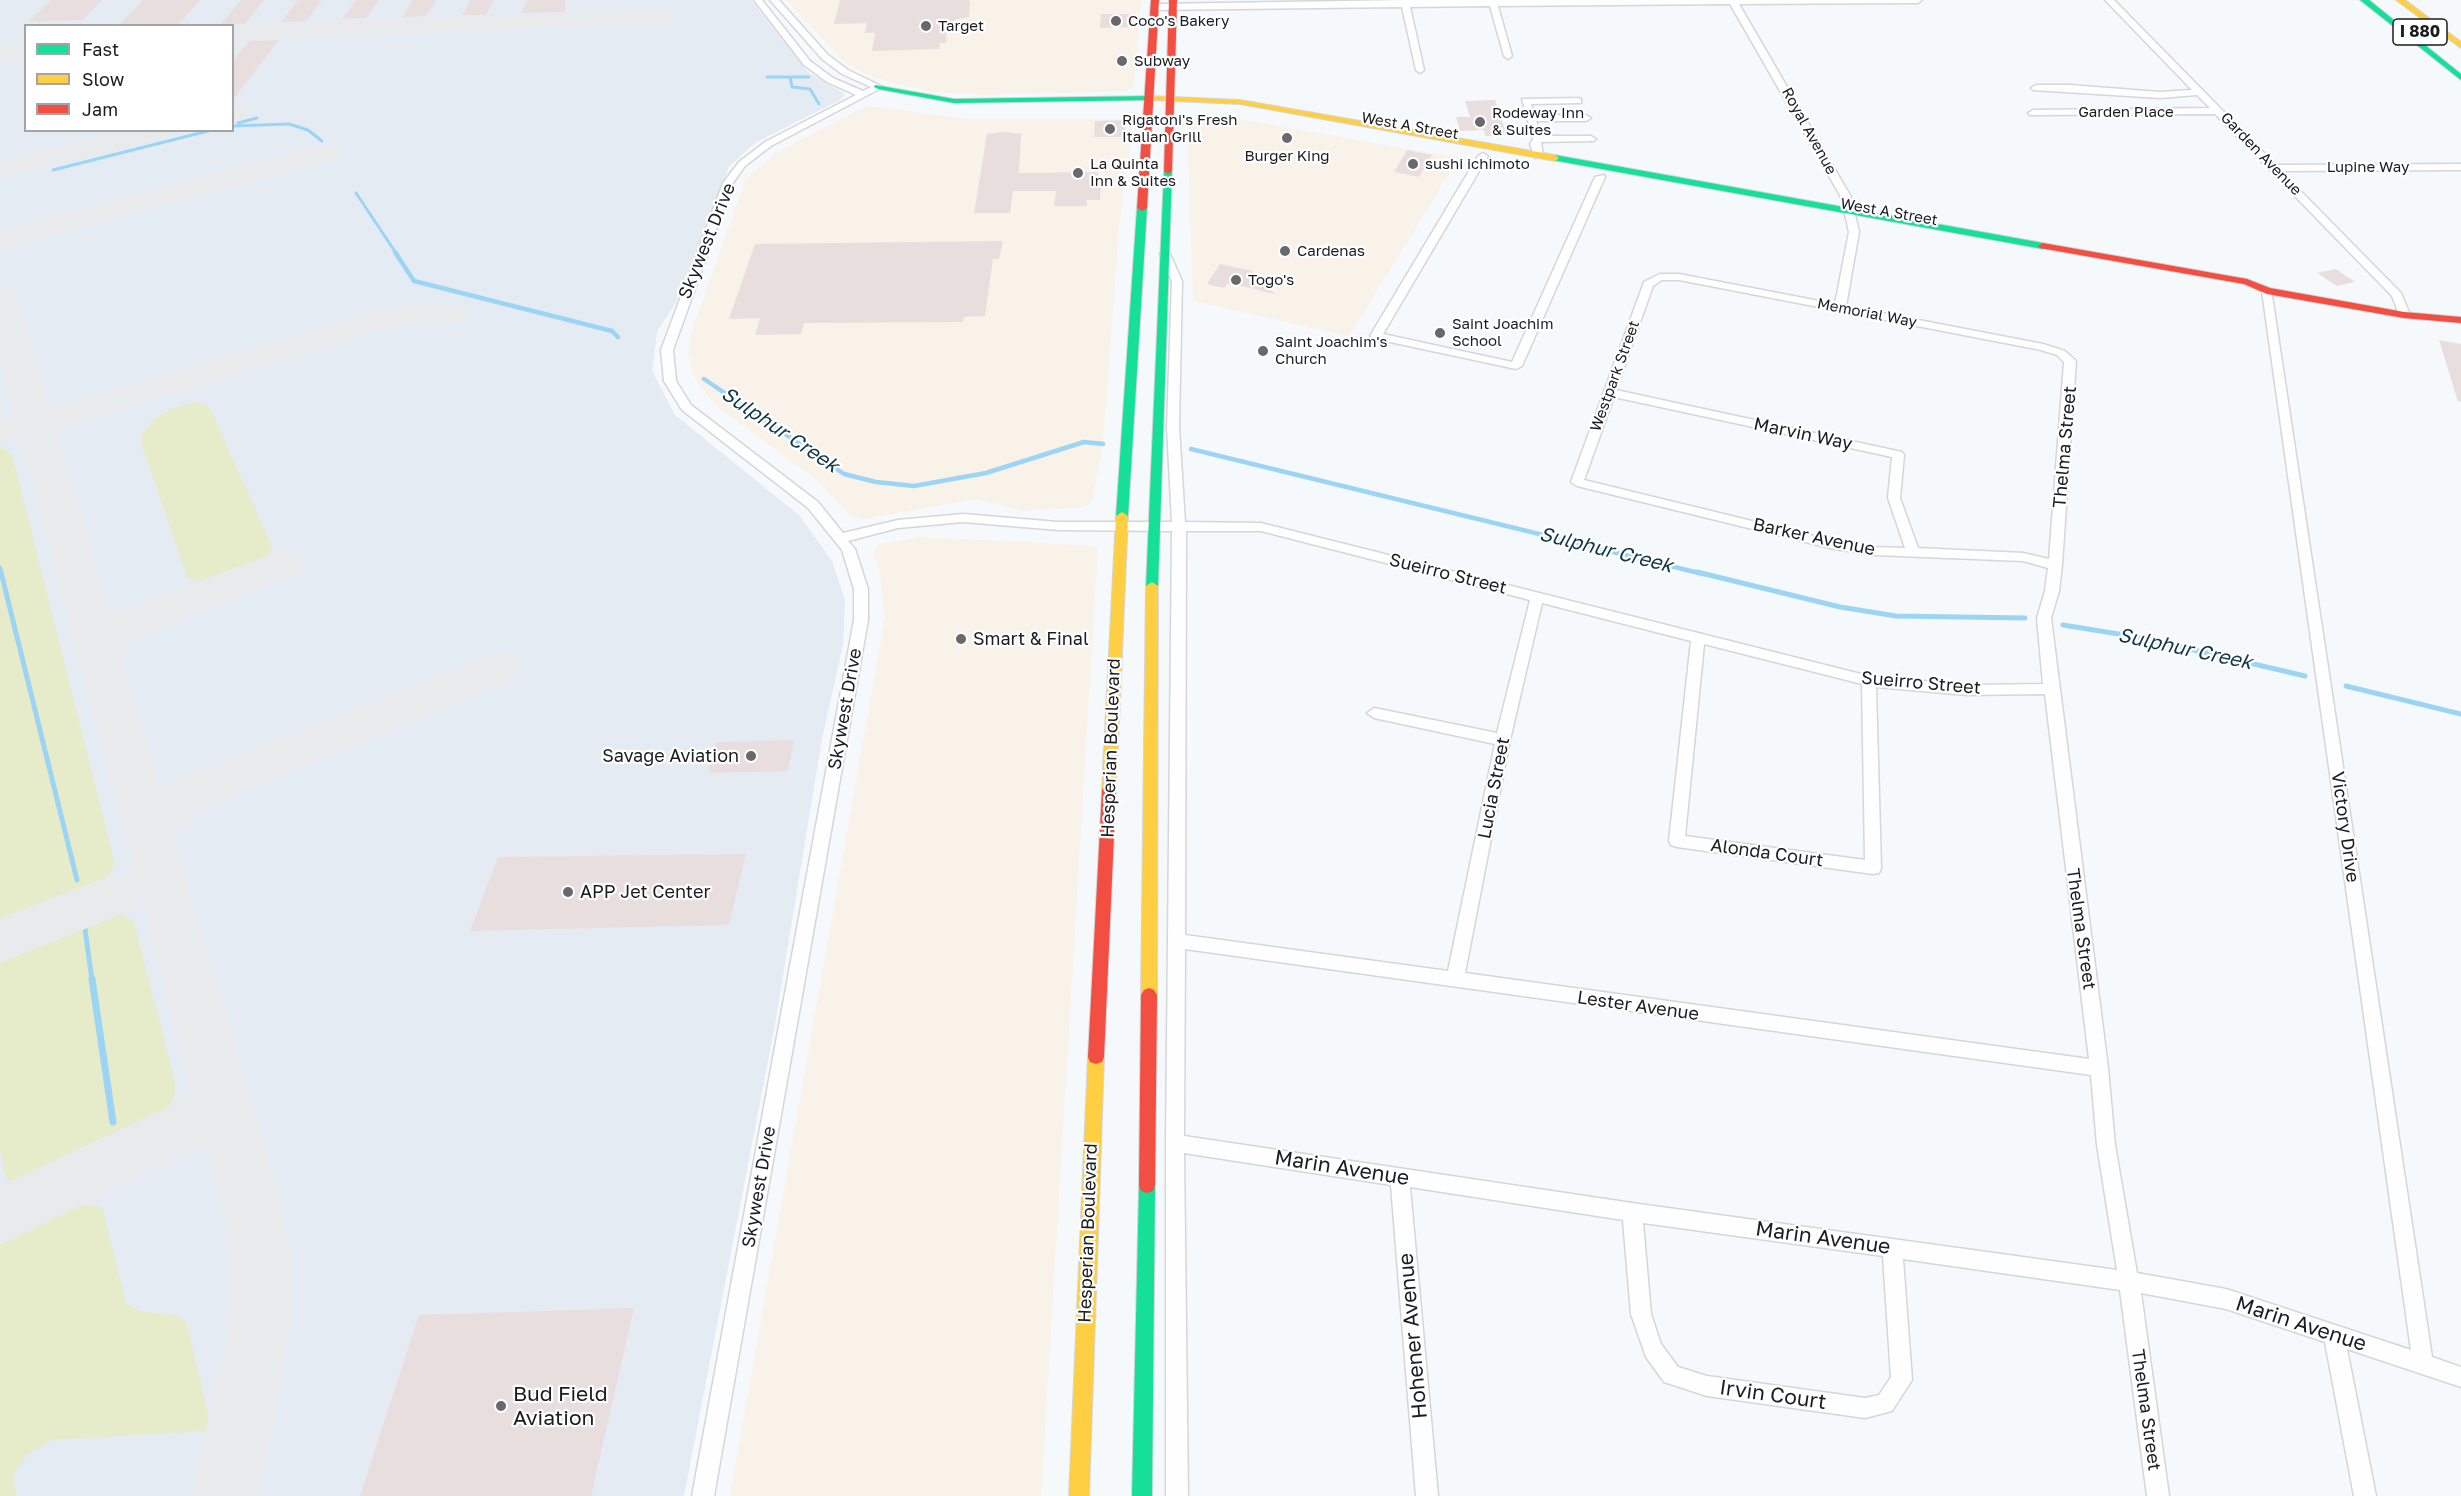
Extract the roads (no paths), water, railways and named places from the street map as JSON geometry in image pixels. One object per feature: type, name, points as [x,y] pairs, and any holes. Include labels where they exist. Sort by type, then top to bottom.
[{"type":"main road","name":"I 880","points":[[2364,0],[2461,78]]},
{"type":"main road","name":"I 880","points":[[2379,0],[2461,64]]},
{"type":"main road","name":"I 880","points":[[2400,0],[2457,43]]},
{"type":"main road","name":"Hesperian Boulevard","points":[[1080,1496],[1091,1139],[1104,928],[1121,527],[1155,3]]},
{"type":"main road","name":"Hesperian Boulevard","points":[[1142,1496],[1148,1133],[1152,526],[1165,254],[1173,3]]},
{"type":"main road","name":"West A Street","points":[[878,87],[954,101],[1240,102],[1379,125],[1850,217]]},
{"type":"main road","name":"West A Street","points":[[863,95],[907,106],[955,111],[1150,103]]},
{"type":"main road","name":"West A Street","points":[[1171,103],[1233,111],[1600,177],[2247,282],[2267,291],[2404,315],[2461,321]]},
{"type":"main road","points":[[1352,132],[1379,125]]},
{"type":"main road","points":[[1483,156],[1498,149]]},
{"type":"main road","name":"West A Street","points":[[2404,315],[2461,331]]},
{"type":"street","name":"West A Street","points":[[758,0],[807,63],[830,80],[863,95]]},
{"type":"street","name":"West A Street","points":[[774,0],[825,57],[845,72],[878,87]]},
{"type":"street","points":[[1155,3],[1918,0]]},
{"type":"street","name":"Garden Avenue","points":[[2109,0],[2397,295],[2404,315]]},
{"type":"street","name":"Royal Avenue","points":[[1733,1],[1846,197],[1854,232],[1840,308]]},
{"type":"street","points":[[1405,3],[1420,70]]},
{"type":"street","points":[[1494,3],[1508,56]]},
{"type":"street","name":"Skywest Drive","points":[[703,1496],[861,620],[861,589],[854,564],[841,538],[798,491],[686,406],[670,381],[666,364],[669,340],[728,183],[735,172],[753,153],[768,144],[878,87]]},
{"type":"street","points":[[2036,88],[2070,88],[2160,95],[2201,92]]},
{"type":"street","points":[[1538,156],[1535,144],[1538,139],[1525,101],[1578,101]]},
{"type":"street","name":"Garden Place","points":[[2033,112],[2219,111]]},
{"type":"street","points":[[1531,118],[1586,118]]},
{"type":"street","points":[[1538,139],[1591,139]]},
{"type":"street","points":[[1483,156],[1376,336],[1516,366],[1600,177]]},
{"type":"street","name":"Lupine Way","points":[[2275,168],[2461,167]]},
{"type":"street","name":"Hesperian Boulevard","points":[[1165,254],[1177,281],[1173,427],[1179,526],[1175,1143],[1177,1496]]},
{"type":"street","name":"Memorial Way","points":[[1660,277],[1679,277],[2043,347],[2061,353],[2070,361]]},
{"type":"street","name":"Westpark Street","points":[[1577,482],[1648,284],[1660,277]]},
{"type":"street","name":"Victory Drive","points":[[2267,291],[2423,1364]]},
{"type":"street","name":"Thelma Street","points":[[2070,361],[2055,565],[2052,591],[2044,618],[2049,689],[2099,1068],[2106,1145],[2128,1281],[2158,1496]]},
{"type":"street","name":"Marvin Way","points":[[1609,392],[1898,455],[1894,498],[1913,553]]},
{"type":"street","name":"Barker Avenue","points":[[1577,482],[1834,545],[1913,553],[2004,555],[2055,565]]},
{"type":"street","name":"Sueirro Street","points":[[841,538],[898,524],[963,518],[1058,526],[1261,526],[1869,681],[1967,690],[2049,689]]},
{"type":"street","name":"Lucia Street","points":[[1455,981],[1503,740],[1537,597]]},
{"type":"street","name":"Alonda Court","points":[[1698,638],[1677,841],[1873,868],[1869,681]]},
{"type":"street","points":[[1374,713],[1503,740]]},
{"type":"street","name":"Lester Avenue","points":[[1176,941],[2099,1068]]},
{"type":"street","name":"Marin Avenue","points":[[1175,1143],[1632,1212],[2128,1281],[2226,1299],[2461,1377]]},
{"type":"street","name":"Hohener Avenue","points":[[1400,1177],[1414,1365],[1427,1496]]},
{"type":"street","name":"Irvin Court","points":[[1632,1212],[1641,1314],[1653,1350],[1671,1374],[1707,1386],[1865,1408],[1885,1404],[1902,1380],[1892,1247]]},
{"type":"street","points":[[2334,1334],[2365,1496]]},
{"type":"waterway","points":[[767,77],[790,77]]},
{"type":"waterway","points":[[790,77],[809,77]]},
{"type":"waterway","points":[[790,77],[792,87],[810,89],[819,104]]},
{"type":"waterway","name":"Sulphur Creek","points":[[238,123],[257,118]]},
{"type":"waterway","name":"Sulphur Creek","points":[[234,126],[289,124],[308,130],[322,141]]},
{"type":"waterway","name":"Sulphur Creek","points":[[53,170],[204,132]]},
{"type":"waterway","name":"Sulphur Creek","points":[[356,193],[396,253]]},
{"type":"waterway","name":"Sulphur Creek","points":[[395,252],[414,281],[612,331],[618,337]]},
{"type":"waterway","name":"Sulphur Creek","points":[[704,379],[844,474],[876,482],[914,486],[986,473],[1084,442],[1103,444]]},
{"type":"waterway","name":"Sulphur Creek","points":[[1191,449],[1703,574]]},
{"type":"waterway","points":[[0,568],[1,574]]},
{"type":"waterway","points":[[1,572],[77,880]]},
{"type":"waterway","name":"Sulphur Creek","points":[[1697,572],[1840,607],[1896,616],[2025,618]]},
{"type":"waterway","name":"Sulphur Creek","points":[[2063,625],[2143,638],[2305,676]]},
{"type":"waterway","name":"Sulphur Creek","points":[[2346,686],[2461,714]]},
{"type":"waterway","points":[[85,929],[92,980]]},
{"type":"waterway","points":[[92,979],[113,1122]]},
{"type":"place","name":"Coco's Bakery","points":[[1116,21]]},
{"type":"place","name":"Target","points":[[926,26]]},
{"type":"place","name":"Subway","points":[[1122,61]]},
{"type":"place","name":"Rodeway Inn & Suites","points":[[1480,122]]},
{"type":"place","name":"Rigatoni's Fresh Italian Grill","points":[[1110,129]]},
{"type":"place","name":"Burger King","points":[[1287,138]]},
{"type":"place","name":"sushi ichimoto","points":[[1413,164]]},
{"type":"place","name":"La Quinta Inn & Suites","points":[[1078,173]]},
{"type":"place","name":"Cardenas","points":[[1285,251]]},
{"type":"place","name":"Togo's","points":[[1236,280]]},
{"type":"place","name":"Saint Joachim School","points":[[1440,333]]},
{"type":"place","name":"Saint Joachim's Church","points":[[1263,351]]},
{"type":"place","name":"Smart & Final","points":[[961,639]]},
{"type":"place","name":"Savage Aviation","points":[[751,756]]},
{"type":"place","name":"APP Jet Center","points":[[568,892]]},
{"type":"place","name":"Bud Field Aviation","points":[[501,1406]]}]
